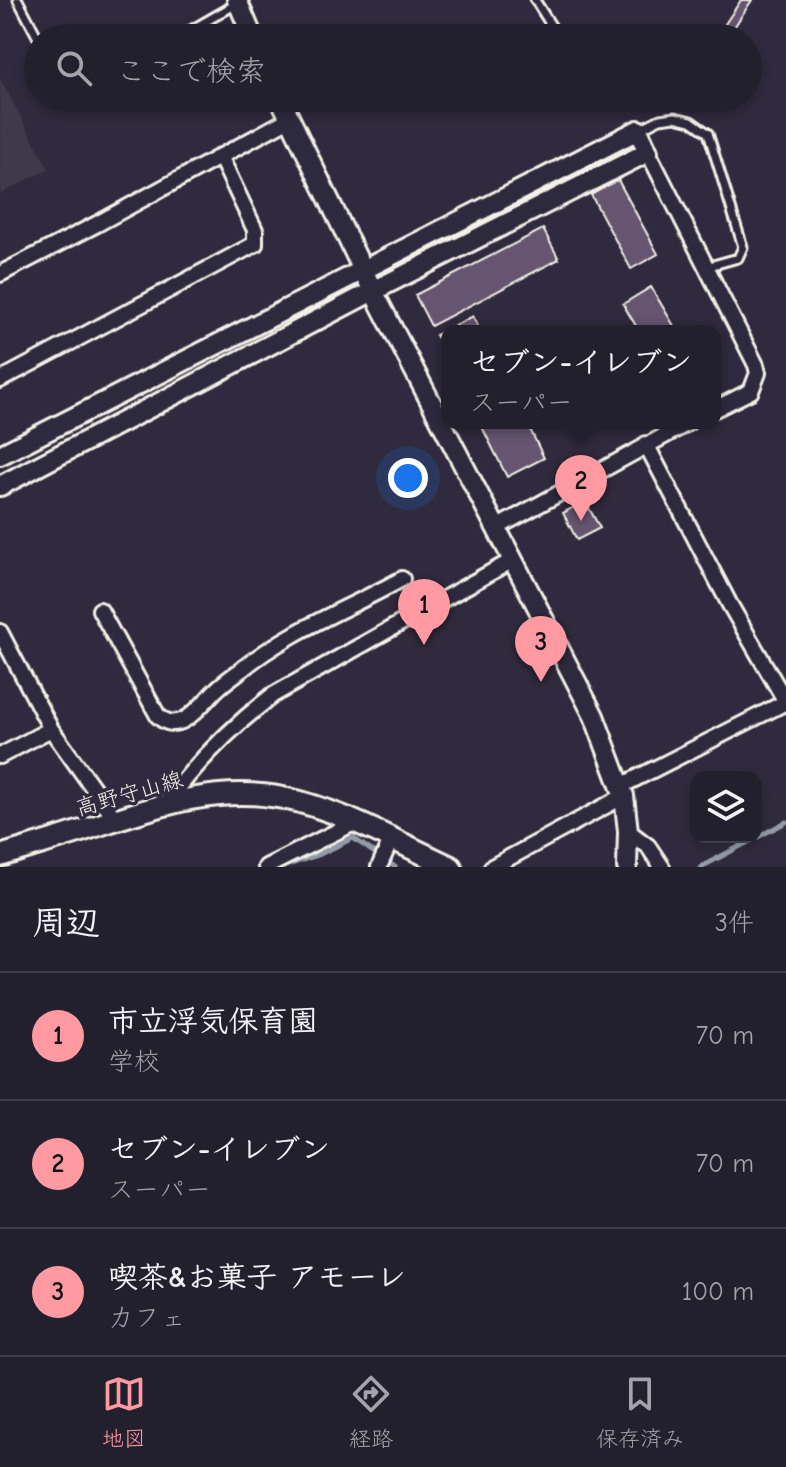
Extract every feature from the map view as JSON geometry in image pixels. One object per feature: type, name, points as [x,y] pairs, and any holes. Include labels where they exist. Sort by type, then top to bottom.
[{"type":"main road","name":"高野守山線","points":[[0,856],[167,803],[217,794],[250,793],[286,798],[354,823],[384,857],[451,867]]},
{"type":"street","points":[[237,1],[247,24]]},
{"type":"street","points":[[286,112],[441,422]]},
{"type":"street","points":[[0,274],[289,119]]},
{"type":"street","points":[[0,455],[638,130],[756,365],[758,373],[751,391],[721,406]]},
{"type":"street","points":[[0,486],[373,291],[648,152]]},
{"type":"street","points":[[0,380],[255,244],[255,230],[220,156]]},
{"type":"street","points":[[445,429],[594,716],[622,791],[628,831],[627,867]]},
{"type":"street","points":[[496,528],[676,429]]},
{"type":"street","points":[[492,867],[622,791],[786,702],[730,605],[646,444]]},
{"type":"street","points":[[167,803],[194,766],[240,721],[273,695],[513,560]]},
{"type":"street","points":[[100,610],[158,716],[165,722],[175,723],[193,713],[257,656],[402,579]]},
{"type":"street","points":[[2,639],[51,729],[116,820]]},
{"type":"street","points":[[0,756],[51,729]]},
{"type":"street","points":[[266,867],[354,823]]},
{"type":"street","points":[[628,831],[648,846],[662,867]]},
{"type":"lane","points":[[18,0],[31,24]]},
{"type":"lane","points":[[535,0],[550,24]]},
{"type":"lane","points":[[200,24],[237,1]]},
{"type":"lane","points":[[638,130],[660,119],[675,117],[691,121],[708,133],[743,247],[738,258],[706,267]]},
{"type":"shaded area","points":[[0,78],[49,169],[0,194]]},
{"type":"building","points":[[741,0],[752,0],[736,24],[725,24]]},
{"type":"building","points":[[618,180],[658,254],[631,269],[591,195]]},
{"type":"building","points":[[543,229],[559,259],[431,326],[415,295]]},
{"type":"building","points":[[651,287],[673,325],[635,325],[623,304]]},
{"type":"building","points":[[473,316],[477,325],[455,325]]},
{"type":"building","points":[[483,429],[530,429],[544,458],[507,477]]},
{"type":"building","points":[[585,501],[600,528],[577,540],[563,513]]},
{"type":"waterway","points":[[701,867],[786,822]]},
{"type":"waterway","points":[[282,867],[318,855],[353,838],[395,867]]},
{"type":"place","name":"セブン-イレブン","points":[[581,521]]},
{"type":"place","name":"市立浮気保育園","points":[[424,645]]},
{"type":"place","name":"喫茶&お菓子 アモーレ","points":[[541,682]]}]
